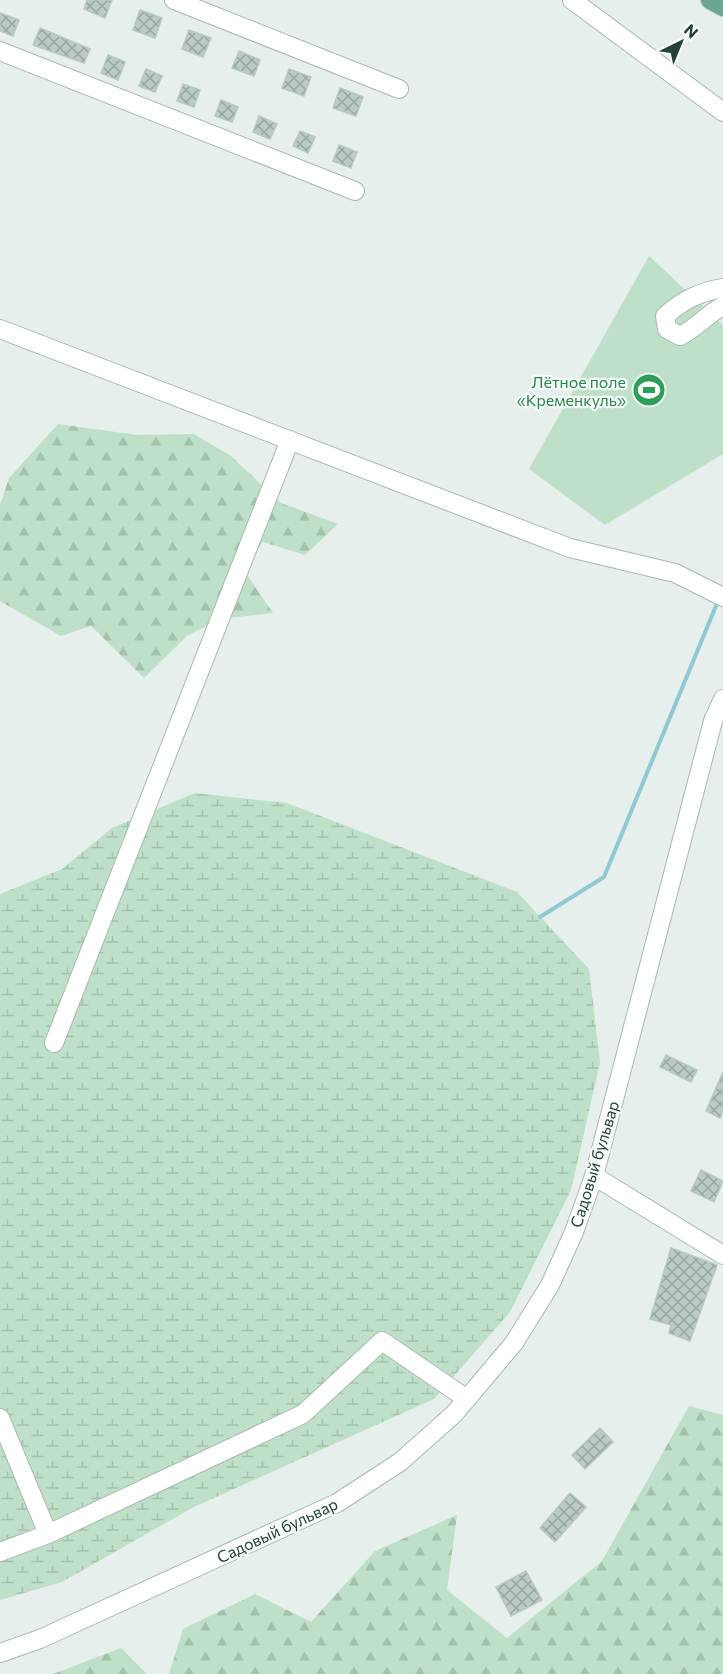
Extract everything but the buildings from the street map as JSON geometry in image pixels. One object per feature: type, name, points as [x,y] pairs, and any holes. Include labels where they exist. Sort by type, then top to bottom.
[{"type":"main road","points":[[710,0],[723,7]]},
{"type":"street","points":[[174,0],[399,89]]},
{"type":"street","points":[[572,0],[723,112]]},
{"type":"street","points":[[0,51],[355,191]]},
{"type":"street","points":[[723,288],[706,290],[681,302],[665,316],[667,329],[680,336],[694,330],[713,311],[723,306]]},
{"type":"street","points":[[0,330],[570,548],[675,573],[723,597]]},
{"type":"street","points":[[54,1044],[290,440]]},
{"type":"street","name":"Садовый бульвар","points":[[0,1653],[40,1639],[337,1503],[400,1462],[454,1414],[514,1343],[550,1285],[574,1232],[594,1176],[713,721],[723,699]]},
{"type":"street","points":[[594,1176],[723,1255]]},
{"type":"street","points":[[0,1552],[48,1534],[303,1414],[382,1341],[467,1399]]},
{"type":"street","points":[[0,1420],[48,1534]]},
{"type":"green space","name":"Лётное поле «Кременкуль»","points":[[649,256],[723,325],[723,454],[605,525],[529,469]]},
{"type":"green space","points":[[58,424],[137,435],[194,434],[231,456],[281,503],[338,524],[305,555],[263,542],[243,569],[273,613],[221,619],[187,636],[144,678],[91,626],[61,636],[0,601],[0,505],[9,478]]},
{"type":"green space","points":[[195,793],[287,803],[517,892],[589,969],[600,1063],[571,1190],[510,1312],[434,1399],[194,1507],[62,1582],[0,1600],[0,894],[62,869],[112,828]]},
{"type":"green space","points":[[689,1406],[723,1415],[723,1674],[169,1674],[183,1629],[255,1594],[311,1622],[375,1551],[457,1515],[447,1590],[507,1638],[602,1561]]},
{"type":"green space","points":[[121,1648],[147,1674],[53,1674]]},
{"type":"waterway","points":[[540,917],[604,877],[718,601]]},
{"type":"place","name":"Лётное поле «Кременкуль»","points":[[649,390]]}]
